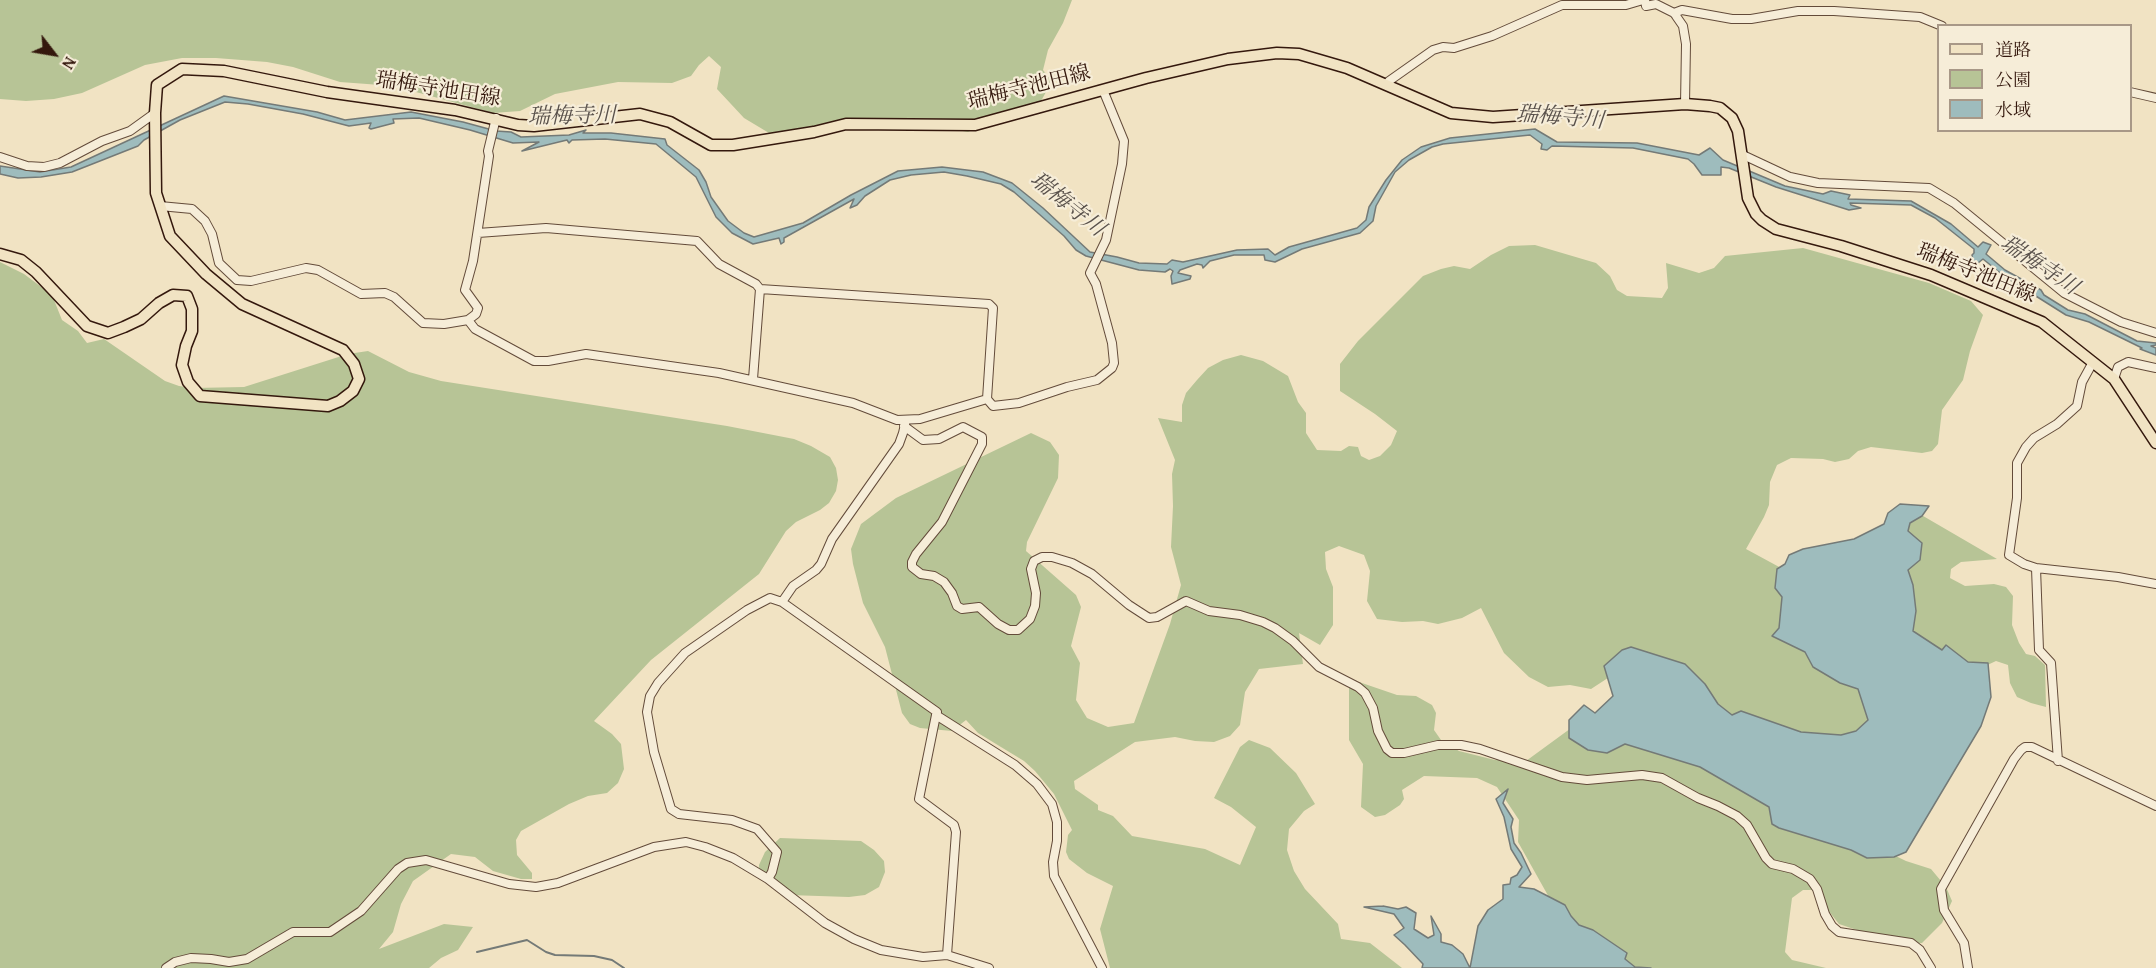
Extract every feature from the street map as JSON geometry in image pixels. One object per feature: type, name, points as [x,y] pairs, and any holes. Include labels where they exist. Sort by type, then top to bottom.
[{"type":"main road","name":"瑞梅寺池田線","points":[[0,254],[21,260],[36,272],[87,326],[108,333],[141,319],[159,303],[173,295],[187,296],[192,309],[192,331],[182,365],[188,382],[200,396],[328,406],[340,401],[353,391],[359,379],[354,364],[343,350],[242,304],[206,274],[170,236],[156,193],[155,112],[157,85],[182,69],[224,71],[327,92],[455,110],[534,126],[640,114],[670,122],[711,145],[733,145],[846,124],[904,126],[975,124],[1146,78],[1228,59],[1277,53],[1311,56],[1387,84],[1451,113],[1493,117],[1685,104],[1710,106],[1727,112],[1738,131],[1748,198],[1756,214],[1762,220],[1776,229],[1841,246],[1931,275],[2042,322],[2114,379],[2156,443]]},
{"type":"street","points":[[1387,84],[1433,50],[1443,47],[1454,48],[1492,36],[1562,5],[1625,3],[1644,0],[1646,6],[1656,4],[1674,13],[1683,26],[1685,104]]},
{"type":"street","points":[[1674,13],[1682,10],[1732,19],[1751,19],[1798,11],[1834,11],[1920,17],[1937,24]]},
{"type":"street","points":[[760,289],[989,304],[993,308],[987,399],[993,406],[1019,403],[1097,380],[1112,368],[1114,363],[1112,343],[1090,273],[1104,246],[1119,183],[1124,141],[1103,90]]},
{"type":"street","points":[[2132,92],[2156,98]]},
{"type":"street","points":[[0,157],[27,166],[44,167],[60,163],[102,141],[130,131],[155,112]]},
{"type":"street","points":[[159,206],[192,209],[205,221],[212,234],[219,263],[237,280],[251,282],[306,268],[318,270],[362,294],[385,293],[394,297],[423,323],[444,324],[468,320],[476,314],[478,308],[465,290],[477,233],[489,145],[496,118]]},
{"type":"street","points":[[1743,155],[1790,177],[1818,183],[1929,188],[1954,203],[2064,293],[2121,322],[2156,333]]},
{"type":"street","points":[[477,233],[546,228],[697,241],[719,264],[756,284],[760,289],[753,379]]},
{"type":"street","points":[[468,320],[475,329],[534,361],[548,361],[586,354],[753,379],[795,391],[853,403],[905,423],[923,440],[939,439],[963,427],[982,436],[982,444],[942,522],[912,562],[912,567],[921,574],[934,576],[944,582],[957,606],[962,609],[979,607],[998,624],[1009,630],[1018,630],[1030,619],[1035,606],[1036,593],[1031,569],[1034,561],[1042,557],[1052,557],[1072,563],[1092,574],[1129,605],[1149,618],[1157,617],[1186,601],[1209,611],[1240,615],[1263,622],[1293,641],[1319,667],[1365,693],[1373,708],[1378,730],[1387,749],[1392,753],[1404,753],[1438,745],[1461,745],[1480,749],[1562,777],[1587,780],[1642,775],[1662,778],[1737,816],[1747,825],[1766,858],[1772,864],[1792,869],[1810,879],[1817,889],[1832,927],[1839,932],[1911,943],[1920,950],[1931,968]]},
{"type":"street","points":[[2093,362],[2082,382],[2077,406],[2057,424],[2034,438],[2017,464],[2017,498],[2009,555],[2036,568],[2118,577],[2156,584]]},
{"type":"street","points":[[2114,379],[2118,367],[2128,362],[2156,368]]},
{"type":"street","points":[[905,423],[987,399]]},
{"type":"street","points":[[782,602],[793,586],[821,564],[832,539],[899,444],[905,423]]},
{"type":"street","points":[[2036,568],[2039,650],[2051,663],[2058,761]]},
{"type":"street","points":[[768,879],[777,852],[757,829],[732,820],[680,814],[671,809],[654,752],[646,712],[650,696],[657,683],[685,653],[747,610],[770,598],[782,602],[937,712],[918,792],[919,799],[954,825],[956,832],[947,955]]},
{"type":"street","points":[[936,715],[1015,765],[1037,784],[1052,804],[1057,822],[1054,876],[1102,968]]},
{"type":"street","points":[[1968,968],[1964,943],[1944,910],[1941,889],[2021,750],[2025,747],[2032,747],[2156,806]]},
{"type":"street","points":[[166,968],[175,962],[191,958],[229,962],[247,959],[292,932],[330,932],[361,911],[398,869],[407,863],[426,860],[508,884],[536,887],[569,879],[654,847],[686,842],[733,858],[768,879],[825,923],[854,939],[881,950],[923,957],[947,955],[989,968]]},
{"type":"green space","points":[[0,0],[1072,0],[1063,23],[1048,50],[1043,70],[1052,81],[1041,101],[968,132],[888,118],[769,133],[744,118],[717,89],[721,67],[709,56],[691,76],[672,83],[618,82],[555,94],[520,111],[493,113],[394,86],[340,82],[293,67],[267,62],[216,58],[182,58],[145,65],[82,93],[54,99],[26,101],[0,99]]},
{"type":"green space","points":[[1535,245],[1596,263],[1610,276],[1617,290],[1627,296],[1662,298],[1668,288],[1666,263],[1699,273],[1714,268],[1725,256],[1803,248],[1929,283],[1971,301],[1983,315],[1970,351],[1963,380],[1942,410],[1938,444],[1932,451],[1922,453],[1871,447],[1858,451],[1849,459],[1835,462],[1823,459],[1791,458],[1777,465],[1770,482],[1769,505],[1746,549],[1794,575],[1874,693],[1874,729],[1839,747],[1731,728],[1634,661],[1591,689],[1570,685],[1548,687],[1529,677],[1504,653],[1481,608],[1462,618],[1438,624],[1377,619],[1367,601],[1370,571],[1364,555],[1339,546],[1325,552],[1326,569],[1333,587],[1333,625],[1320,645],[1299,633],[1303,664],[1259,669],[1245,692],[1240,725],[1230,736],[1214,742],[1175,737],[1135,742],[1074,781],[1075,789],[1098,805],[1098,810],[1113,816],[1132,836],[1205,849],[1240,865],[1256,827],[1231,807],[1214,798],[1240,747],[1249,740],[1270,748],[1296,773],[1315,804],[1304,811],[1289,829],[1287,850],[1294,871],[1305,889],[1338,924],[1341,939],[1370,943],[1402,968],[1110,968],[1100,929],[1113,886],[1087,873],[1069,859],[1066,852],[1068,835],[1072,830],[1054,794],[1024,761],[978,733],[966,720],[952,731],[920,728],[910,724],[902,713],[885,647],[863,603],[853,564],[851,549],[861,524],[896,498],[1031,433],[1050,442],[1059,455],[1058,478],[1027,542],[1026,551],[1076,595],[1081,607],[1071,646],[1080,663],[1076,700],[1087,718],[1108,727],[1134,723],[1170,624],[1181,585],[1171,547],[1172,474],[1175,460],[1158,418],[1182,422],[1182,405],[1186,393],[1197,380],[1208,368],[1223,360],[1241,355],[1263,361],[1288,376],[1298,402],[1306,413],[1306,433],[1317,450],[1341,451],[1349,446],[1358,447],[1361,456],[1369,460],[1380,456],[1391,445],[1397,431],[1340,391],[1340,364],[1358,341],[1423,276],[1454,266],[1470,269],[1509,246]]},
{"type":"green space","points":[[0,262],[24,274],[52,295],[62,320],[78,331],[87,343],[104,339],[165,381],[179,386],[244,387],[348,354],[368,351],[409,372],[441,381],[727,426],[794,439],[830,457],[836,468],[838,480],[836,491],[829,503],[796,522],[786,531],[759,574],[651,660],[594,721],[621,744],[624,769],[618,783],[607,793],[588,796],[569,804],[521,831],[516,840],[517,855],[532,873],[532,879],[521,879],[493,871],[475,857],[451,854],[413,881],[401,904],[393,932],[379,949],[444,924],[473,927],[458,950],[441,958],[429,968],[0,968]]},
{"type":"green space","points":[[1918,513],[1997,559],[1961,562],[1951,569],[1950,578],[1965,586],[1994,584],[2006,587],[2013,596],[2012,625],[2019,643],[2026,654],[2035,656],[2045,665],[2046,707],[2017,697],[2010,683],[2008,665],[1996,661],[1981,668],[1923,645],[1907,626],[1903,568],[1905,527]]},
{"type":"green space","points":[[1359,682],[1397,695],[1416,696],[1432,705],[1436,713],[1434,730],[1441,740],[1459,751],[1495,760],[1526,761],[1578,723],[1686,754],[1906,861],[1931,869],[1946,887],[1952,901],[1942,923],[1922,943],[1896,944],[1872,941],[1857,930],[1839,924],[1812,890],[1803,890],[1792,898],[1785,952],[1792,960],[1826,968],[1619,968],[1555,908],[1518,842],[1519,820],[1497,787],[1477,778],[1424,776],[1402,790],[1404,799],[1400,805],[1385,815],[1375,817],[1361,807],[1363,764],[1349,740],[1349,688]]},
{"type":"green space","points":[[780,838],[861,841],[884,861],[885,872],[879,887],[865,895],[849,897],[789,895],[779,891],[766,883],[759,875],[759,865],[765,852]]},
{"type":"water","name":"瑞梅寺川","points":[[224,96],[317,112],[345,120],[411,112],[496,131],[511,132],[521,137],[569,135],[586,130],[583,133],[611,133],[665,139],[667,145],[699,170],[711,197],[728,221],[744,233],[754,237],[803,223],[898,171],[942,167],[983,172],[1012,183],[1043,208],[1090,252],[1139,263],[1167,264],[1172,260],[1183,262],[1237,250],[1268,249],[1275,255],[1289,247],[1357,228],[1366,220],[1369,207],[1402,160],[1421,147],[1450,138],[1535,129],[1557,142],[1637,143],[1699,155],[1710,148],[1723,160],[1785,186],[1823,194],[1831,191],[1850,195],[1848,199],[1911,201],[1951,224],[1978,247],[1983,242],[1991,245],[1986,254],[2005,270],[2041,290],[2044,295],[2068,310],[2085,314],[2137,341],[2156,343],[2151,346],[2156,348],[2156,355],[2089,322],[2066,315],[2004,276],[1983,259],[1978,263],[1973,262],[1974,249],[1935,218],[1911,205],[1850,203],[1861,208],[1849,210],[1776,187],[1729,168],[1721,167],[1721,175],[1702,175],[1688,159],[1633,148],[1552,146],[1547,150],[1541,149],[1542,144],[1530,135],[1432,147],[1409,160],[1395,172],[1376,206],[1373,221],[1360,233],[1302,249],[1275,262],[1265,260],[1264,255],[1234,255],[1210,261],[1203,268],[1202,265],[1197,264],[1180,270],[1178,273],[1191,276],[1190,279],[1172,284],[1173,271],[1170,269],[1165,272],[1139,270],[1086,256],[1076,250],[1064,236],[1014,192],[1001,184],[967,176],[944,172],[911,175],[890,180],[865,196],[857,205],[850,208],[854,199],[784,238],[781,244],[779,238],[753,244],[732,233],[716,217],[696,177],[656,144],[605,139],[572,140],[569,143],[567,140],[522,151],[539,142],[513,143],[419,118],[393,119],[394,123],[371,129],[369,128],[371,123],[349,126],[303,114],[225,102],[180,120],[144,140],[138,146],[72,172],[18,178],[0,174],[0,166],[40,172],[71,167]]},
{"type":"water","points":[[1900,504],[1929,506],[1922,516],[1910,523],[1908,531],[1922,543],[1920,560],[1908,570],[1913,585],[1916,611],[1913,631],[1942,650],[1946,645],[1968,662],[1988,663],[1991,697],[1981,726],[1906,852],[1894,857],[1867,858],[1851,850],[1779,828],[1772,824],[1769,807],[1700,767],[1625,744],[1607,753],[1588,750],[1569,738],[1569,720],[1584,705],[1595,713],[1613,696],[1604,666],[1622,650],[1631,647],[1685,664],[1705,684],[1718,704],[1732,715],[1741,711],[1801,732],[1841,735],[1856,731],[1868,720],[1858,689],[1840,683],[1813,667],[1805,652],[1772,636],[1779,628],[1782,597],[1775,588],[1777,569],[1785,564],[1789,555],[1803,549],[1854,539],[1884,524],[1888,513]]},
{"type":"water","points":[[1508,789],[1503,803],[1513,819],[1511,827],[1514,843],[1531,874],[1519,887],[1534,889],[1565,905],[1579,925],[1593,930],[1627,953],[1625,959],[1635,967],[1651,968],[1470,968],[1478,926],[1488,910],[1503,899],[1503,885],[1510,884],[1511,878],[1517,875],[1522,867],[1511,849],[1504,817],[1496,799]]},
{"type":"water","points":[[1383,906],[1398,909],[1406,907],[1416,913],[1414,929],[1428,938],[1434,935],[1431,916],[1441,934],[1441,942],[1452,945],[1463,954],[1470,968],[1422,968],[1423,964],[1394,935],[1404,928],[1394,914],[1364,907]]},
{"type":"waterway","points":[[477,952],[527,940],[555,955],[594,956],[612,960],[624,968]]}]
